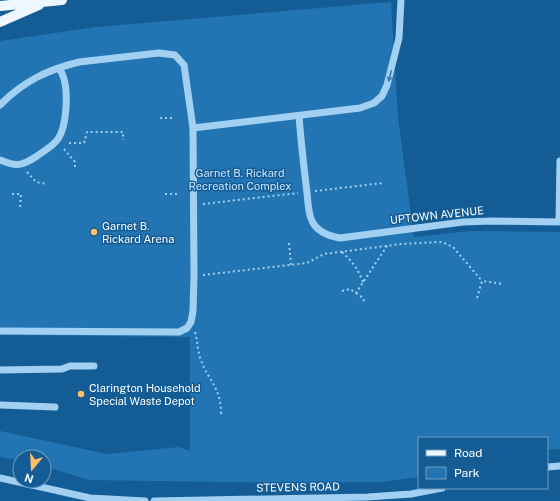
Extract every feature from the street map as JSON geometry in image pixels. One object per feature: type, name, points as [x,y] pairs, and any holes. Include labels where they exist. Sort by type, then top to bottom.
[{"type":"main road","points":[[0,6],[47,0],[62,0]]},
{"type":"main road","points":[[0,22],[47,0]]},
{"type":"street","points":[[193,128],[360,108],[374,103],[382,96],[387,86],[399,38],[401,0]]},
{"type":"street","points":[[0,105],[13,92],[29,81],[59,68],[79,62],[159,53],[175,55],[184,65],[193,128],[194,255],[193,311],[191,322],[187,328],[179,332],[0,331]]},
{"type":"street","points":[[0,160],[16,165],[25,164],[52,145],[59,138],[63,128],[65,116],[66,88],[64,77],[59,68]]},
{"type":"street","name":"UPTOWN AVENUE","points":[[298,116],[304,173],[312,221],[323,233],[340,238],[463,222],[559,222]]},
{"type":"street","points":[[559,222],[560,161]]},
{"type":"street","points":[[0,370],[62,369],[70,366],[94,366]]},
{"type":"street","points":[[0,405],[55,407]]},
{"type":"street","points":[[548,467],[560,466]]},
{"type":"street","points":[[0,478],[90,498],[145,501]]},
{"type":"street","name":"STEVENS ROAD","points":[[154,501],[368,497],[411,494],[437,489]]},
{"type":"path","points":[[161,119],[172,118]]},
{"type":"path","points":[[69,143],[84,143],[87,132],[123,132],[123,140]]},
{"type":"path","points":[[64,149],[75,162],[75,170]]},
{"type":"path","points":[[27,172],[36,182],[47,184]]},
{"type":"path","points":[[314,191],[383,183]]},
{"type":"path","points":[[199,205],[301,192]]},
{"type":"path","points":[[12,194],[20,194],[20,208],[22,208]]},
{"type":"path","points":[[165,194],[177,194]]},
{"type":"path","points":[[200,275],[307,263],[324,254],[411,243],[442,242],[453,247],[482,281],[503,284]]},
{"type":"path","points":[[289,243],[292,265]]},
{"type":"path","points":[[356,293],[387,246]]},
{"type":"path","points":[[342,252],[359,270],[363,282]]},
{"type":"path","points":[[477,298],[482,281]]},
{"type":"path","points":[[342,291],[350,289],[363,298],[365,304]]},
{"type":"path","points":[[191,322],[204,368],[220,396],[222,414]]},
{"type":"green space","name":"Garnet B. Rickard Recreation Complex","points":[[391,2],[398,118],[414,237],[470,231],[560,232],[560,449],[548,450],[548,437],[418,437],[418,477],[381,482],[281,483],[89,480],[52,468],[52,449],[12,449],[12,459],[0,457],[0,431],[107,454],[179,447],[190,451],[190,337],[0,335],[0,41],[96,27]]},
{"type":"place","name":"Garnet B. Rickard Arena","points":[[94,232]]},
{"type":"place","name":"Clarington Household Special Waste Depot","points":[[81,394]]}]
